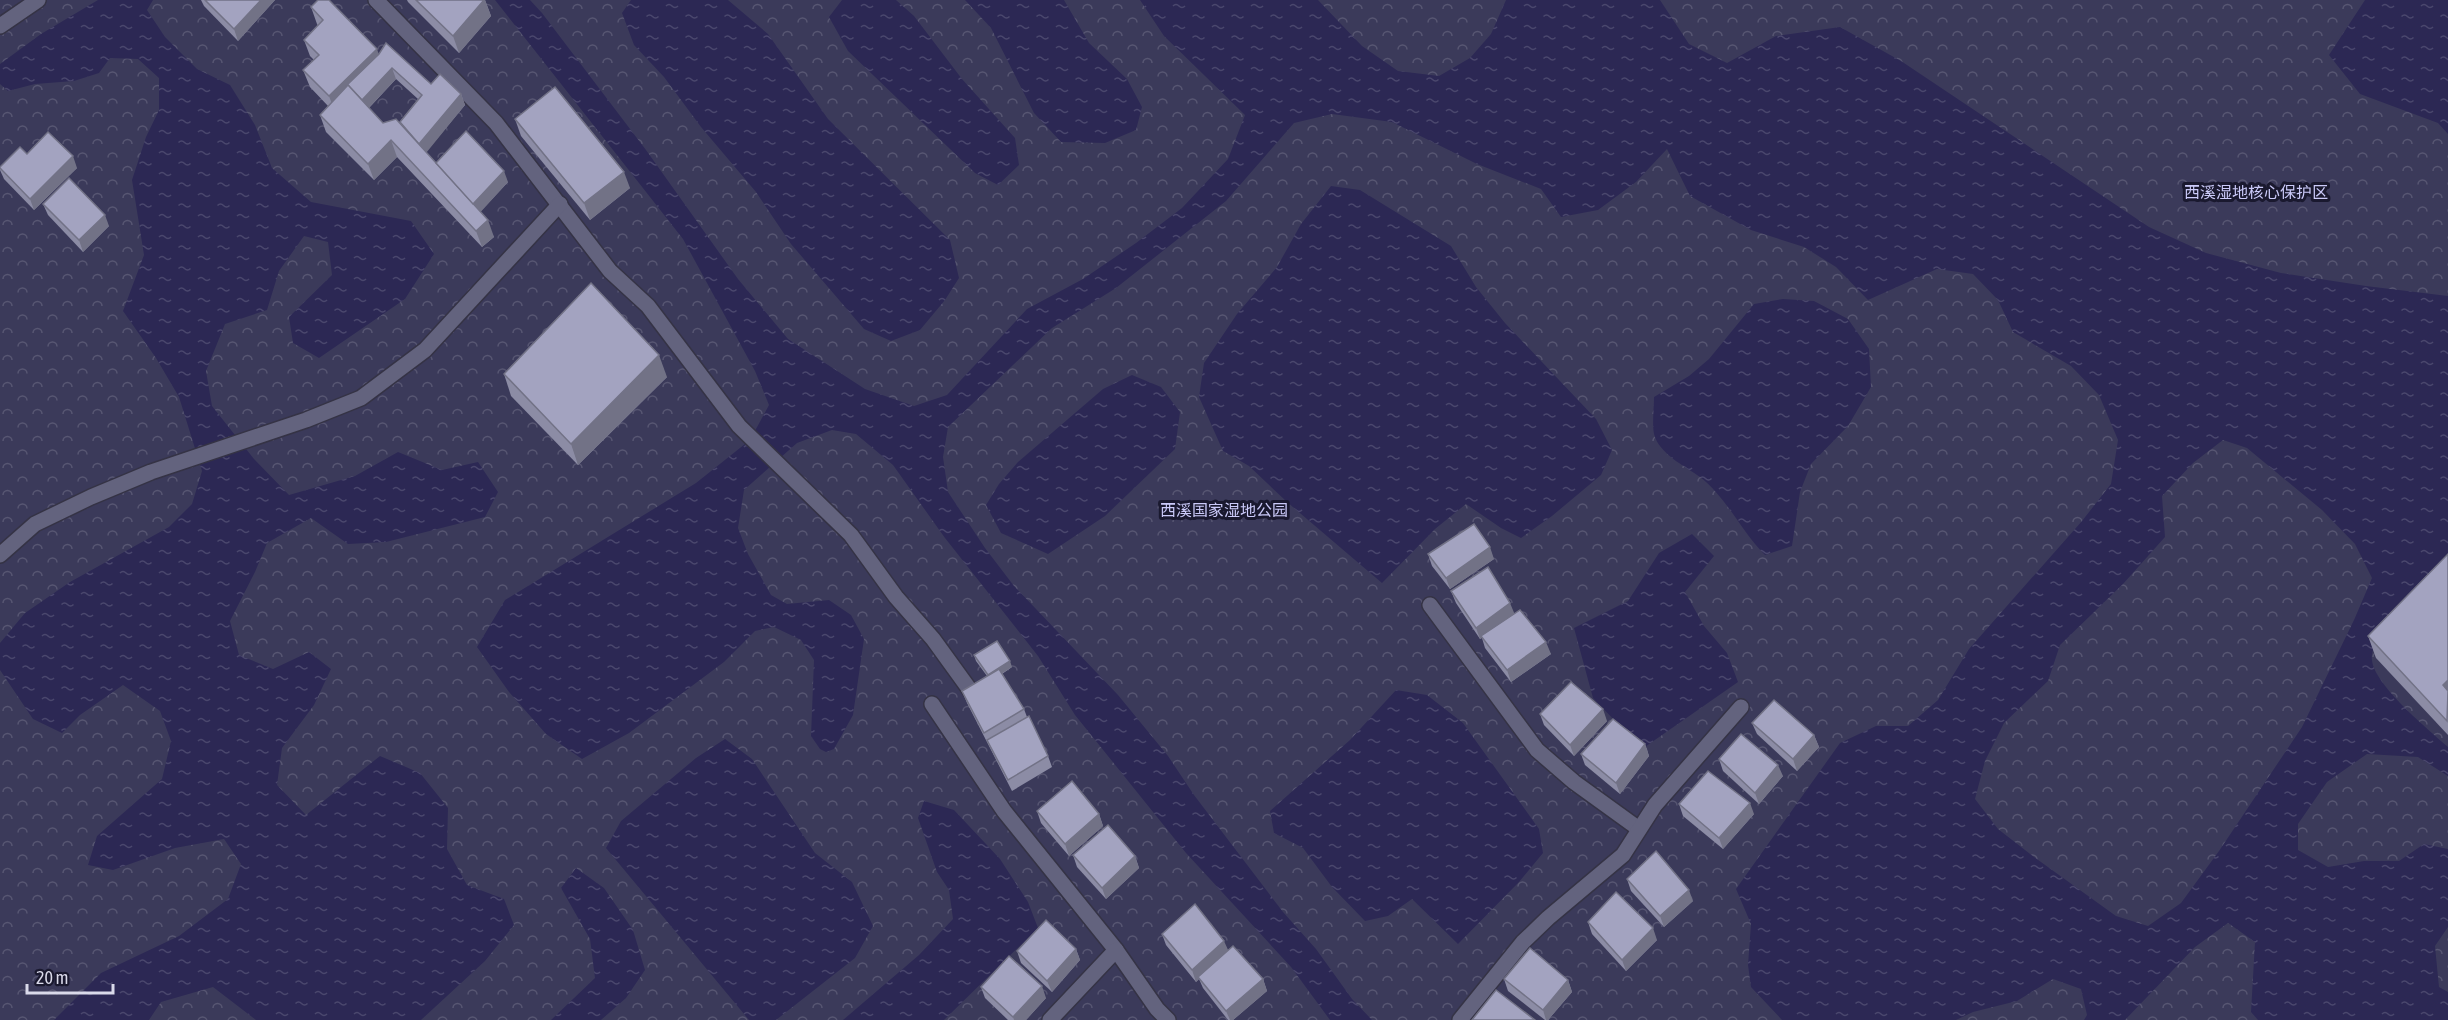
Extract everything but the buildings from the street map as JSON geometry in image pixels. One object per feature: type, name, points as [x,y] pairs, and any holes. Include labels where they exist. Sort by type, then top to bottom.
[{"type":"lane","points":[[0,26],[38,0]]},
{"type":"lane","points":[[376,0],[496,123],[610,271],[648,306],[739,426],[851,535],[896,597],[933,639],[975,697]]},
{"type":"lane","points":[[0,555],[35,524],[101,493],[362,398],[425,350],[560,204]]},
{"type":"lane","points":[[1431,605],[1537,750],[1574,782],[1640,829]]},
{"type":"lane","points":[[932,704],[1004,811],[1116,950],[1157,1009],[1168,1020]]},
{"type":"lane","points":[[1460,1020],[1523,942],[1623,855],[1655,805],[1741,707]]},
{"type":"lane","points":[[1050,1020],[1116,950]]},
{"type":"green space","name":"西溪国家湿地公园","points":[[0,0],[2448,0],[2448,1020],[0,1020]]},
{"type":"water","points":[[98,0],[153,0],[147,10],[165,37],[197,69],[230,85],[255,125],[272,168],[311,202],[411,221],[434,254],[405,299],[319,358],[293,343],[289,317],[332,275],[328,242],[304,236],[279,271],[267,310],[225,324],[206,371],[212,406],[254,459],[289,495],[355,476],[398,452],[442,470],[478,462],[498,492],[485,517],[386,542],[348,544],[311,518],[267,543],[230,621],[239,655],[273,669],[309,652],[331,669],[314,705],[282,748],[277,785],[306,815],[380,756],[420,773],[448,808],[447,849],[467,885],[504,899],[514,925],[485,961],[421,1020],[256,1020],[213,987],[161,1002],[149,1020],[54,1020],[101,973],[179,936],[228,899],[241,864],[224,839],[175,848],[113,870],[88,865],[97,836],[162,779],[171,741],[160,711],[123,685],[80,715],[62,733],[33,719],[0,670],[0,643],[25,613],[70,582],[169,527],[192,504],[202,471],[179,397],[156,358],[123,311],[144,255],[132,180],[146,137],[159,110],[159,78],[138,59],[110,58],[99,73],[74,81],[35,84],[8,91],[0,84],[0,64],[41,34]]},
{"type":"water","points":[[495,0],[530,0],[542,13],[646,150],[738,279],[788,339],[865,389],[914,406],[947,395],[1027,309],[1083,279],[1136,243],[1182,208],[1228,159],[1245,115],[1164,36],[1140,0],[1318,0],[1362,46],[1398,71],[1439,76],[1470,58],[1491,34],[1506,0],[1660,0],[1689,44],[1727,63],[1776,36],[1840,27],[1901,61],[2149,227],[2206,253],[2281,273],[2448,296],[2448,577],[2374,646],[2372,660],[2382,682],[2392,694],[2448,747],[2448,776],[2418,757],[2367,754],[2327,782],[2298,824],[2298,850],[2328,867],[2364,861],[2399,861],[2424,844],[2448,849],[2448,927],[2435,946],[2439,987],[2448,992],[2448,1020],[2258,1020],[2251,1012],[2255,942],[2228,923],[2195,947],[2125,1020],[2084,1020],[2087,1015],[2081,989],[2053,979],[2017,1001],[1973,1012],[1956,1020],[1782,1020],[1751,987],[1748,965],[1751,924],[1736,889],[1840,743],[1876,726],[1908,726],[1938,700],[1969,649],[2082,521],[2111,484],[2118,440],[2099,395],[2071,366],[2013,332],[1998,300],[1973,274],[1937,269],[1868,300],[1836,267],[1804,247],[1751,230],[1690,196],[1667,149],[1636,182],[1598,210],[1561,217],[1541,189],[1477,164],[1392,122],[1332,114],[1294,123],[1226,201],[1116,288],[1052,328],[948,427],[943,457],[948,492],[985,548],[1014,586],[1118,695],[1168,756],[1194,795],[1283,912],[1316,949],[1352,999],[1372,1020],[1330,1020],[1291,967],[1186,853],[1075,715],[1038,656],[945,538],[893,465],[856,434],[832,430],[797,443],[744,490],[738,528],[748,554],[771,595],[787,604],[829,600],[851,615],[864,639],[853,715],[834,749],[826,752],[820,749],[811,736],[814,660],[801,640],[774,627],[755,631],[724,662],[629,733],[582,759],[546,734],[509,692],[477,647],[505,600],[696,483],[750,440],[769,405],[755,371],[683,239]],"holes":[[[2223,440],[2247,448],[2322,510],[2355,544],[2372,578],[2302,727],[2219,851],[2181,903],[2148,926],[2116,916],[2034,857],[1998,829],[1975,799],[1985,761],[2004,723],[2048,681],[2060,645],[2123,584],[2165,537],[2162,496],[2193,463]]]},
{"type":"water","points":[[631,0],[728,0],[768,34],[828,119],[950,240],[959,278],[945,300],[920,330],[891,341],[864,329],[791,244],[756,192],[701,127],[664,77],[634,45],[622,13]]},
{"type":"water","points":[[842,0],[896,0],[914,16],[962,79],[1015,138],[1019,165],[998,185],[975,173],[848,51],[829,17]]},
{"type":"water","points":[[965,0],[1064,0],[1089,43],[1127,79],[1142,107],[1136,130],[1105,143],[1061,142],[1034,113],[991,28]]},
{"type":"water","points":[[2365,0],[2448,0],[2448,134],[2438,123],[2360,94],[2329,55]]},
{"type":"water","points":[[1331,186],[1360,190],[1451,246],[1476,287],[1505,323],[1596,419],[1612,450],[1601,475],[1552,516],[1521,538],[1501,528],[1466,504],[1435,529],[1382,583],[1287,502],[1249,466],[1223,451],[1199,397],[1204,363],[1237,314],[1277,267],[1301,224]]},
{"type":"water","points":[[1783,299],[1814,301],[1848,319],[1869,349],[1871,387],[1848,426],[1811,464],[1800,492],[1792,546],[1765,555],[1710,485],[1661,448],[1654,434],[1654,397],[1689,376],[1709,359],[1754,304]]},
{"type":"water","points":[[1132,375],[1161,387],[1180,412],[1175,449],[1105,516],[1048,554],[1001,533],[986,505],[999,484],[1018,462],[1103,389]]},
{"type":"water","points":[[1692,534],[1714,556],[1685,592],[1704,626],[1727,653],[1738,682],[1642,749],[1593,698],[1574,628],[1628,601],[1659,553]]},
{"type":"water","points":[[1396,690],[1427,695],[1463,723],[1539,829],[1543,853],[1519,882],[1458,944],[1412,899],[1388,916],[1365,921],[1332,887],[1303,848],[1274,833],[1270,811],[1350,740]]},
{"type":"water","points":[[725,739],[752,759],[815,853],[852,882],[873,926],[855,958],[776,1020],[749,1020],[606,848],[621,821],[696,758]]},
{"type":"water","points":[[924,801],[954,810],[1000,859],[1028,902],[1038,928],[944,1020],[843,1020],[919,955],[953,919],[949,890],[937,872],[918,818]]},
{"type":"water","points":[[576,868],[604,888],[633,930],[645,970],[626,998],[601,1020],[551,1020],[595,978],[590,939],[561,888]]},
{"type":"park label","name":"西溪湿地核心保护区","points":[[2256,192]]}]
